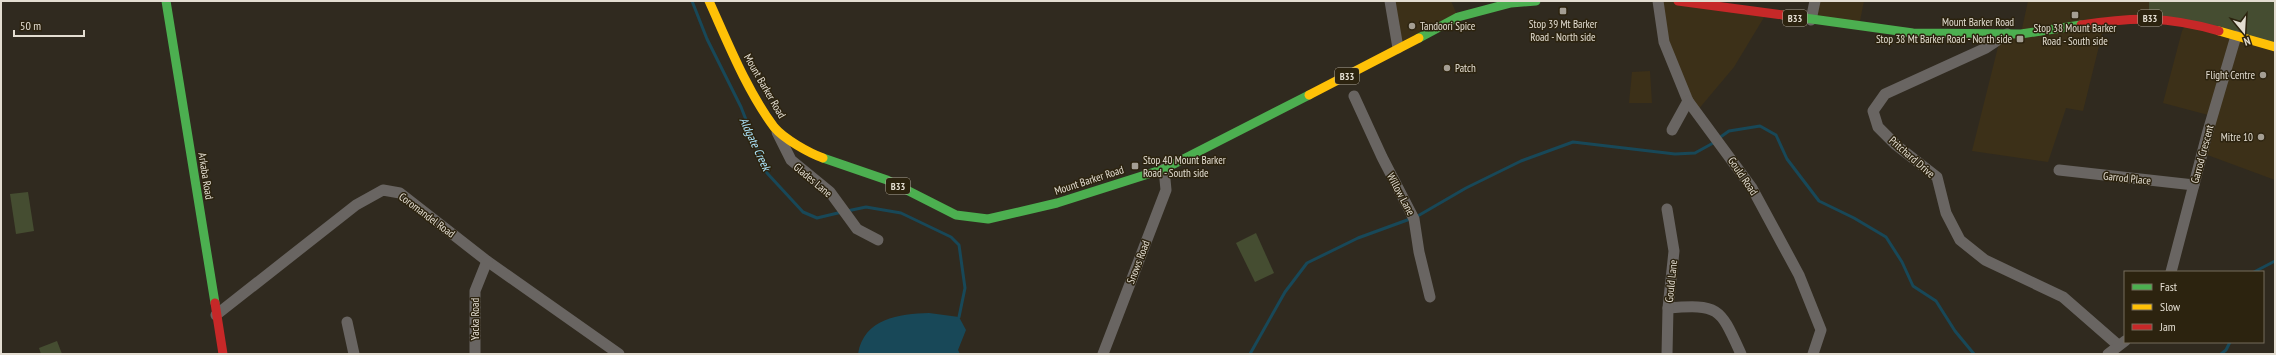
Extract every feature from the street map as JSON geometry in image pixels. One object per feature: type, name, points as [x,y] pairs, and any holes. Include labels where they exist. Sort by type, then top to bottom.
[{"type":"main road","name":"Arkaba Road","points":[[166,1],[223,354]]},
{"type":"main road","name":"Mount Barker Road","points":[[708,1],[744,78],[775,128],[809,153],[887,180],[956,215],[988,219],[1057,203],[1164,169],[1458,17],[1511,3],[1536,1]]},
{"type":"main road","name":"Mount Barker Road","points":[[1678,1],[1913,33],[2007,34],[2149,18],[2187,22],[2275,47]]},
{"type":"street","points":[[1390,1],[1398,48]]},
{"type":"street","name":"Gould Road","points":[[1658,1],[1664,42],[1688,101],[1752,188],[1799,275],[1821,330],[1813,354]]},
{"type":"street","points":[[1811,20],[1815,1]]},
{"type":"street","name":"Pritchard Drive","points":[[2007,34],[1986,48],[1885,94],[1874,111],[1878,126],[1896,145],[1937,177],[1946,213],[1960,240],[1985,260],[2063,297],[2122,343]]},
{"type":"street","name":"Garrod Crescent","points":[[2171,271],[2236,36]]},
{"type":"street","name":"Willow Lane","points":[[1354,96],[1413,216],[1419,252],[1430,297]]},
{"type":"street","points":[[1672,130],[1688,101]]},
{"type":"street","name":"Glades Lane","points":[[775,128],[791,160],[830,192],[857,229],[878,240]]},
{"type":"street","name":"Snows Road","points":[[1103,354],[1166,190],[1164,169]]},
{"type":"street","name":"Garrod Place","points":[[2059,170],[2194,185]]},
{"type":"street","name":"Coromandel Road","points":[[216,315],[356,205],[383,190],[400,193],[486,261],[619,354]]},
{"type":"street","name":"Gould Lane","points":[[1667,209],[1674,251],[1668,308],[1667,354]]},
{"type":"street","name":"Yacka Road","points":[[476,354],[475,291],[486,261]]},
{"type":"street","points":[[1668,308],[1705,306],[1722,316],[1741,354]]},
{"type":"street","points":[[348,322],[354,354]]},
{"type":"street","points":[[2108,354],[2122,343]]},
{"type":"shaded area","points":[[1390,1],[1451,1],[1458,17],[1398,48]]},
{"type":"shaded area","points":[[1658,1],[1678,1],[1766,14],[1734,67],[1697,111],[1664,42]]},
{"type":"shaded area","points":[[1815,1],[1864,1],[1859,26],[1811,20]]},
{"type":"shaded area","points":[[2028,1],[2149,1],[2149,18],[2105,22],[2083,111],[2066,108],[2048,162],[1972,151],[2000,39],[2021,33]]},
{"type":"shaded area","points":[[2187,22],[2275,47],[2275,180],[2202,153],[2212,116],[2163,103],[2182,31]]},
{"type":"shaded area","points":[[1650,71],[1652,103],[1629,103],[1632,72]]},
{"type":"green space","points":[[2149,1],[2275,1],[2275,47],[2149,18]]},
{"type":"green space","points":[[28,192],[34,231],[16,234],[10,194]]},
{"type":"green space","points":[[1256,233],[1274,273],[1255,282],[1236,243]]},
{"type":"green space","points":[[57,341],[62,354],[41,354],[39,348]]},
{"type":"water","points":[[929,313],[959,317],[966,330],[958,350],[960,354],[858,354],[867,333],[875,325],[884,320],[895,317]]},
{"type":"waterway","name":"Aldgate Creek","points":[[692,1],[707,39],[741,107],[767,173],[803,212],[817,218],[842,212]]},
{"type":"waterway","points":[[1719,138],[1729,131],[1760,126],[1776,135],[1787,159],[1819,201],[1854,218],[1886,237],[1902,262],[1913,286],[1936,301],[1955,331],[1974,354]]},
{"type":"waterway","points":[[1416,217],[1466,188],[1521,161],[1573,142],[1675,154],[1695,153],[1715,142]]},
{"type":"waterway","name":"Aldgate Creek","points":[[847,211],[866,207],[901,213],[951,237],[959,245],[965,288],[959,317]]},
{"type":"waterway","points":[[1250,354],[1285,292],[1307,263],[1358,238],[1410,219]]},
{"type":"waterway","points":[[2256,271],[2275,261]]},
{"type":"waterway","points":[[2221,354],[2226,350],[2230,343]]},
{"type":"traffic: fast","points":[[166,1],[215,303]]},
{"type":"traffic: fast","points":[[1419,38],[1458,17],[1511,3],[1536,1]]},
{"type":"traffic: fast","points":[[1783,15],[1913,33],[2021,34],[2081,25]]},
{"type":"traffic: fast","points":[[823,158],[887,180],[956,215],[988,219],[1057,203],[1164,169],[1309,95]]},
{"type":"traffic: slow","points":[[709,1],[746,82],[774,127],[778,132],[797,145],[823,158]]},
{"type":"traffic: slow","points":[[2219,31],[2275,47]]},
{"type":"traffic: slow","points":[[1309,95],[1419,38]]},
{"type":"traffic: jam","points":[[1678,1],[1783,15]]},
{"type":"traffic: jam","points":[[2081,25],[2117,20],[2150,19],[2166,20],[2219,31]]},
{"type":"traffic: jam","points":[[215,303],[223,354]]},
{"type":"place","name":"Stop 39 Mt Barker Road - North side","points":[[1563,11]]},
{"type":"place","name":"Stop 38 Mount Barker Road - South side","points":[[2075,15]]},
{"type":"place","name":"Tandoori Spice","points":[[1412,26]]},
{"type":"place","name":"Stop 38 Mt Barker Road - North side","points":[[2020,39]]},
{"type":"place","name":"Patch","points":[[1447,68]]},
{"type":"place","name":"Flight Centre","points":[[2263,75]]},
{"type":"place","name":"Mitre 10","points":[[2261,137]]},
{"type":"place","name":"Stop 40 Mount Barker Road - South side","points":[[1135,166]]}]
